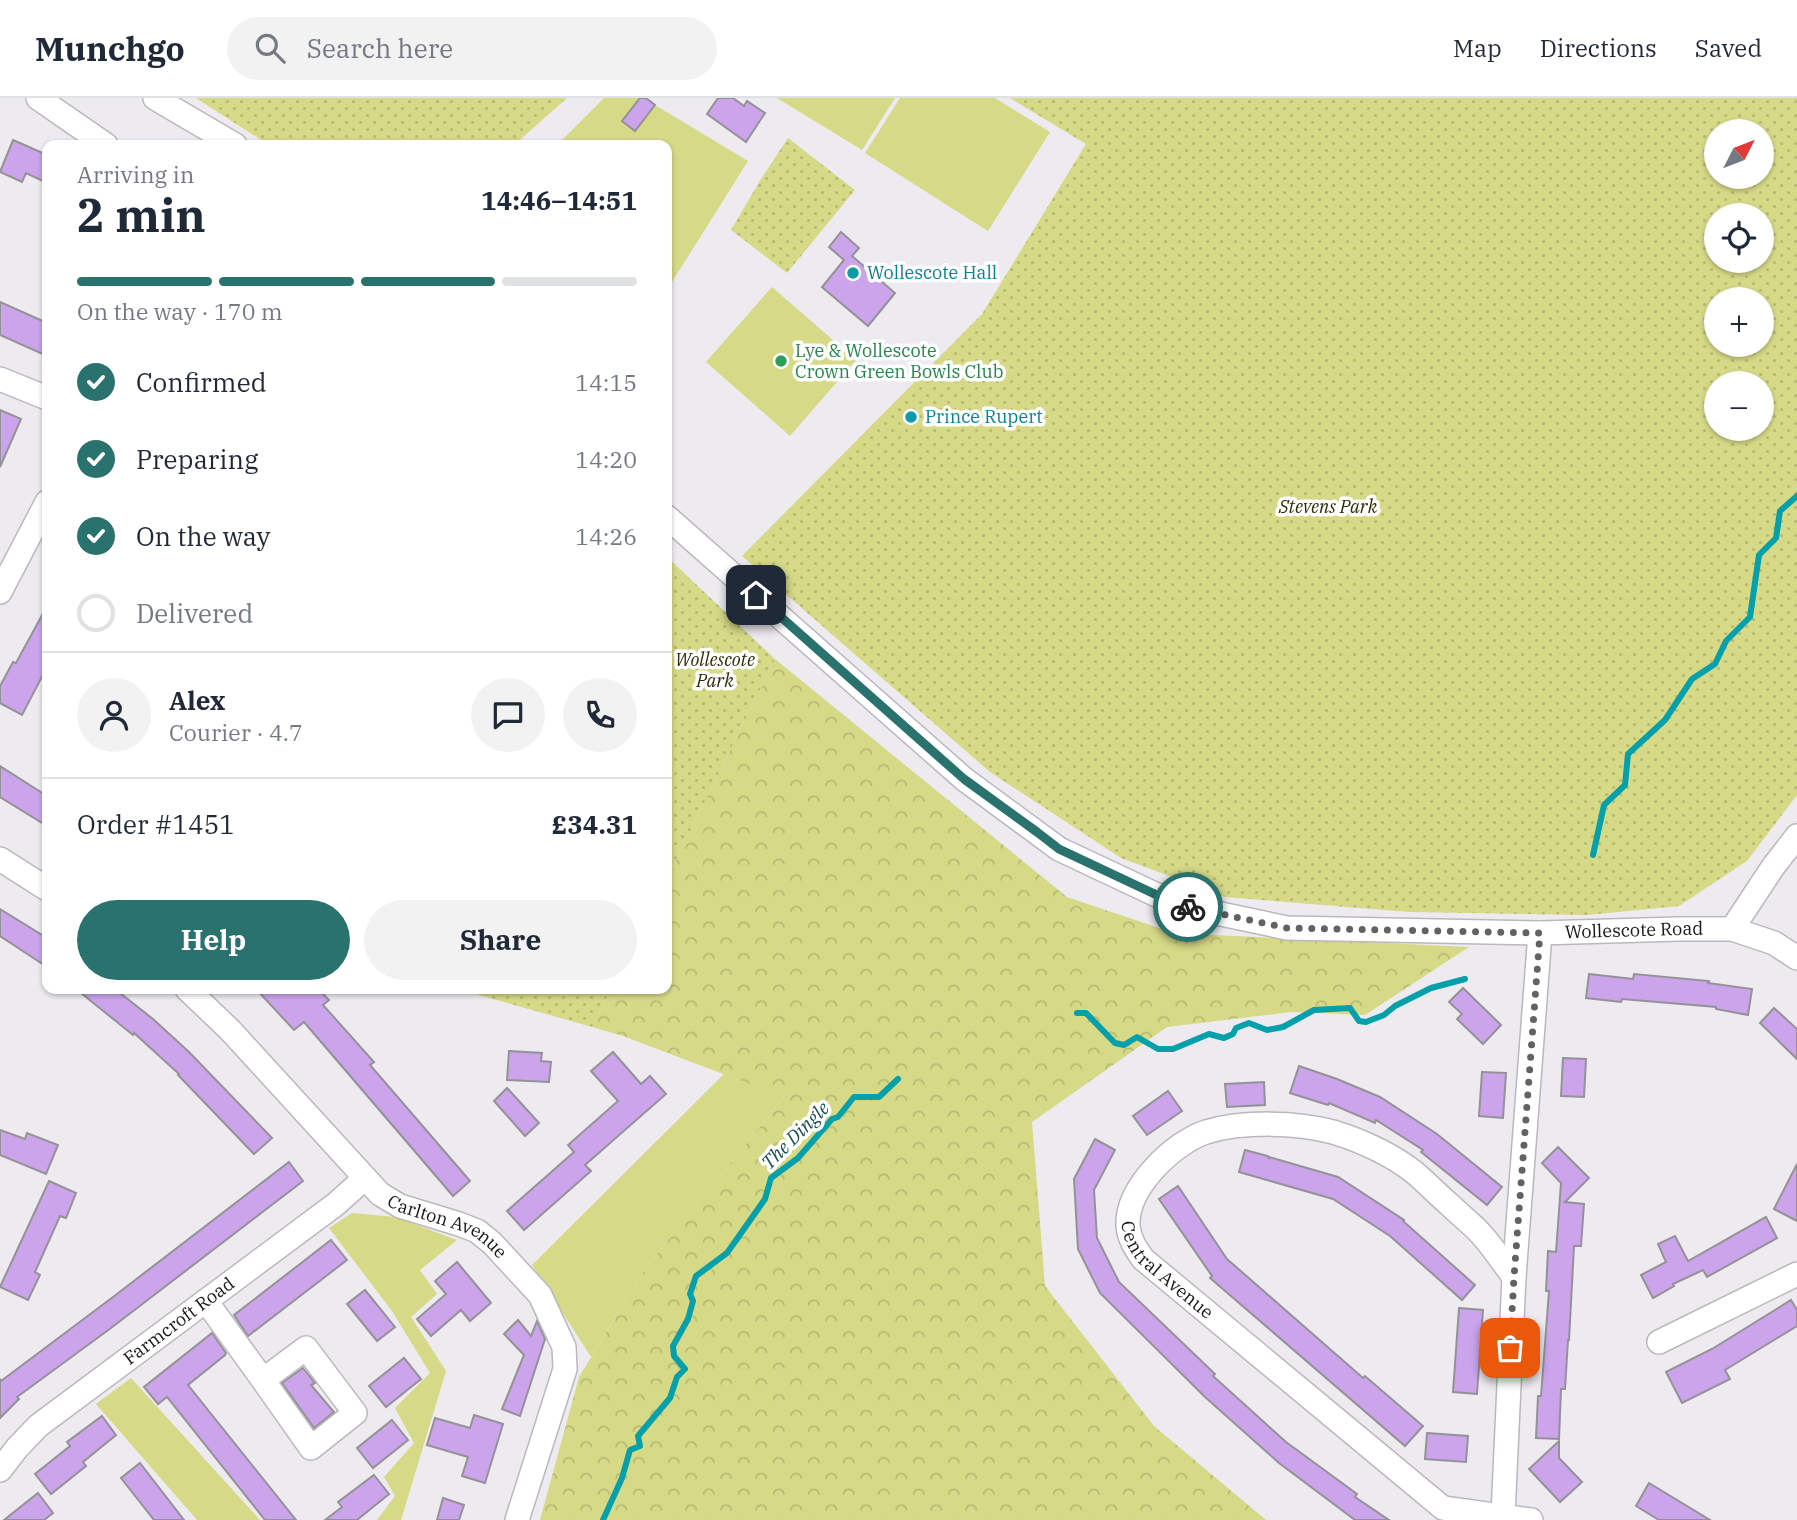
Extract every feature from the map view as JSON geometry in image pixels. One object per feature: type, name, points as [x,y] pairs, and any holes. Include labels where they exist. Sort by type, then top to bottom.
[{"type":"street","points":[[37,98],[99,140]]},
{"type":"street","points":[[155,98],[226,140]]},
{"type":"street","points":[[0,379],[42,396]]},
{"type":"street","points":[[0,592],[42,512]]},
{"type":"street","name":"Wollescote Road","points":[[672,521],[964,779],[1059,849],[1178,905],[1287,928],[1540,933],[1732,929],[1774,943],[1797,958]]},
{"type":"street","points":[[1732,929],[1797,836]]},
{"type":"street","points":[[0,859],[42,886]]},
{"type":"street","points":[[1773,867],[1797,868]]},
{"type":"street","points":[[1503,1515],[1514,1277],[1540,933]]},
{"type":"street","name":"Carlton Avenue","points":[[192,994],[230,1030],[380,1194],[400,1206],[477,1231],[492,1243],[540,1295],[564,1347],[565,1369],[517,1520]]},
{"type":"street","name":"Central Avenue","points":[[1514,1277],[1482,1235],[1413,1171],[1374,1148],[1333,1132],[1294,1124],[1245,1125],[1207,1132],[1191,1139],[1168,1156],[1146,1178],[1130,1208],[1128,1226],[1132,1241],[1143,1259],[1443,1508],[1531,1520]]},
{"type":"street","name":"Farmcroft Road","points":[[0,1470],[38,1426],[336,1204],[365,1178]]},
{"type":"street","points":[[1659,1342],[1678,1321],[1797,1274]]},
{"type":"street","points":[[206,1301],[263,1380]]},
{"type":"green space","points":[[196,98],[567,98],[520,140],[261,140]]},
{"type":"green space","points":[[604,98],[640,98],[635,130],[655,105],[748,161],[672,282],[672,140],[562,140]]},
{"type":"green space","points":[[777,98],[895,98],[862,150]]},
{"type":"green space","points":[[900,98],[995,98],[1050,132],[988,231],[865,153]]},
{"type":"green space","name":"Stevens Park","points":[[1010,98],[1797,98],[1797,795],[1747,861],[1679,906],[1587,915],[1409,912],[1225,897],[1121,858],[990,772],[742,556],[982,314],[1086,144]]},
{"type":"green space","points":[[788,138],[855,190],[787,273],[731,230]]},
{"type":"green space","name":"Lye & Wollescote Crown Green Bowls Club","points":[[772,287],[856,360],[790,436],[706,362]]},
{"type":"green space","name":"Wollescote Park","points":[[672,562],[775,659],[672,868]]},
{"type":"green space","points":[[775,659],[1067,897],[1174,933],[1469,947],[1365,1015],[1291,1012],[1167,1027],[1032,1122],[1045,1286],[1154,1426],[1266,1520],[540,1520],[579,1377],[645,1269],[784,1097],[623,1036],[592,1027],[609,994],[672,994],[672,868]]},
{"type":"green space","points":[[476,994],[609,994],[592,1027]]},
{"type":"green space","points":[[724,1074],[784,1097],[645,1269],[591,1357],[532,1265]]},
{"type":"green space","points":[[352,1213],[395,1217],[457,1240],[420,1270],[437,1294],[411,1317],[446,1371],[401,1520],[377,1520],[395,1496],[384,1477],[414,1443],[395,1408],[430,1373],[392,1311],[329,1228]]},
{"type":"green space","points":[[131,1378],[260,1520],[197,1520],[96,1404]]},
{"type":"building","points":[[640,98],[646,98],[655,105],[635,131],[622,121]]},
{"type":"building","points":[[718,98],[733,98],[744,106],[747,101],[765,113],[746,142],[707,114]]},
{"type":"building","points":[[13,140],[42,153],[42,181],[26,173],[22,182],[0,172]]},
{"type":"building","name":"Wollescote Hall","points":[[841,232],[859,248],[852,256],[895,293],[868,326],[822,287],[844,260],[829,247]]},
{"type":"building","points":[[0,302],[42,321],[42,354],[0,335]]},
{"type":"building","points":[[0,410],[21,419],[0,467]]},
{"type":"building","points":[[42,615],[42,677],[22,715],[0,703],[0,686],[13,662],[16,663]]},
{"type":"building","points":[[0,766],[42,793],[42,823],[0,797]]},
{"type":"building","points":[[0,909],[42,935],[42,964],[0,936]]},
{"type":"building","points":[[1589,974],[1633,979],[1634,974],[1709,981],[1708,983],[1752,989],[1748,1015],[1716,1007],[1586,998]]},
{"type":"building","points":[[1463,988],[1501,1025],[1483,1044],[1457,1019],[1462,1014],[1449,1002]]},
{"type":"building","points":[[82,994],[121,994],[189,1052],[272,1138],[254,1154],[179,1074],[134,1033],[133,1035]]},
{"type":"building","points":[[261,994],[323,994],[329,1000],[323,1005],[374,1062],[370,1065],[470,1181],[453,1196],[304,1022],[294,1030]]},
{"type":"building","points":[[1774,1008],[1797,1029],[1797,1059],[1760,1023]]},
{"type":"building","points":[[509,1051],[542,1053],[541,1061],[551,1062],[549,1082],[507,1080]]},
{"type":"building","points":[[613,1052],[641,1084],[650,1076],[666,1094],[585,1165],[591,1171],[524,1230],[507,1211],[574,1152],[568,1145],[618,1101],[591,1071]]},
{"type":"building","points":[[1563,1058],[1586,1059],[1584,1097],[1561,1096]]},
{"type":"building","points":[[1299,1066],[1380,1097],[1437,1134],[1502,1187],[1487,1205],[1421,1152],[1423,1150],[1376,1120],[1375,1123],[1329,1103],[1328,1105],[1290,1093]]},
{"type":"building","points":[[1482,1072],[1506,1073],[1503,1118],[1479,1116]]},
{"type":"building","points":[[1264,1082],[1265,1105],[1227,1107],[1225,1084]]},
{"type":"building","points":[[507,1088],[539,1123],[525,1136],[494,1101]]},
{"type":"building","points":[[1168,1091],[1182,1111],[1147,1135],[1133,1116]]},
{"type":"building","points":[[0,1130],[25,1139],[27,1133],[58,1145],[46,1174],[0,1155]]},
{"type":"building","points":[[1095,1139],[1115,1150],[1094,1190],[1097,1238],[1119,1282],[1215,1374],[1213,1376],[1286,1442],[1357,1494],[1355,1497],[1389,1520],[1355,1520],[1279,1463],[1205,1397],[1100,1293],[1078,1249],[1074,1179]]},
{"type":"building","points":[[1558,1147],[1589,1178],[1565,1202],[1584,1204],[1581,1246],[1574,1246],[1569,1340],[1565,1389],[1561,1389],[1559,1439],[1536,1438],[1549,1291],[1546,1291],[1548,1251],[1556,1252],[1561,1183],[1542,1163]]},
{"type":"building","points":[[1245,1150],[1338,1177],[1404,1220],[1475,1285],[1462,1300],[1390,1236],[1333,1199],[1239,1172]]},
{"type":"building","points":[[289,1162],[303,1181],[17,1397],[19,1399],[0,1418],[0,1379],[1,1381],[113,1297]]},
{"type":"building","points":[[1797,1164],[1797,1221],[1774,1209]]},
{"type":"building","points":[[49,1181],[76,1193],[66,1218],[60,1216],[35,1272],[40,1275],[28,1300],[0,1287]]},
{"type":"building","points":[[1178,1186],[1227,1259],[1363,1378],[1365,1376],[1423,1426],[1405,1446],[1210,1278],[1212,1276],[1159,1199]]},
{"type":"building","points":[[1766,1217],[1777,1238],[1707,1277],[1703,1270],[1673,1284],[1674,1286],[1653,1298],[1641,1275],[1666,1262],[1658,1244],[1675,1236],[1688,1261]]},
{"type":"building","points":[[331,1240],[347,1260],[248,1336],[234,1315]]},
{"type":"building","points":[[457,1262],[491,1303],[470,1321],[461,1310],[431,1336],[417,1319],[446,1294],[435,1281]]},
{"type":"building","points":[[365,1290],[395,1327],[377,1341],[347,1304]]},
{"type":"building","points":[[1791,1300],[1797,1310],[1797,1326],[1725,1370],[1730,1379],[1682,1403],[1666,1372],[1712,1349]]},
{"type":"building","points":[[1459,1308],[1483,1310],[1477,1394],[1453,1392]]},
{"type":"building","points":[[518,1320],[531,1336],[537,1321],[545,1339],[520,1416],[502,1409],[524,1355],[504,1334]]},
{"type":"building","points":[[212,1333],[226,1353],[188,1385],[296,1520],[265,1520],[167,1397],[158,1404],[144,1387]]},
{"type":"building","points":[[404,1358],[421,1379],[386,1407],[369,1386]]},
{"type":"building","points":[[303,1368],[315,1383],[311,1385],[334,1412],[314,1428],[282,1383]]},
{"type":"building","points":[[474,1415],[503,1424],[485,1483],[462,1476],[468,1457],[427,1445],[435,1418],[470,1428]]},
{"type":"building","points":[[102,1416],[116,1435],[83,1462],[86,1466],[51,1494],[35,1474],[70,1446],[67,1442]]},
{"type":"building","points":[[392,1420],[408,1440],[373,1468],[357,1448]]},
{"type":"building","points":[[1427,1433],[1468,1436],[1466,1462],[1425,1459]]},
{"type":"building","points":[[1559,1441],[1559,1458],[1582,1482],[1560,1502],[1529,1469]]},
{"type":"building","points":[[140,1463],[184,1520],[154,1520],[121,1478]]},
{"type":"building","points":[[374,1475],[389,1494],[357,1520],[325,1520],[342,1507],[338,1502]]},
{"type":"building","points":[[1649,1483],[1710,1520],[1659,1520],[1636,1506]]},
{"type":"building","points":[[38,1493],[53,1513],[44,1520],[4,1520]]},
{"type":"building","points":[[443,1498],[464,1505],[459,1520],[437,1520]]},
{"type":"waterway","points":[[1593,855],[1604,805],[1625,785],[1628,754],[1665,720],[1692,679],[1715,664],[1726,641],[1750,617],[1759,555],[1776,538],[1780,511],[1797,496]]},
{"type":"waterway","name":"The Dingle","points":[[1077,1013],[1086,1013],[1115,1043],[1124,1045],[1137,1037],[1158,1049],[1173,1049],[1209,1034],[1224,1038],[1233,1034],[1236,1028],[1249,1023],[1267,1030],[1283,1027],[1314,1010],[1350,1008],[1359,1021],[1366,1022],[1384,1015],[1395,1006],[1431,988],[1465,979]]},
{"type":"waterway","name":"The Dingle","points":[[603,1520],[622,1478],[630,1450],[640,1446],[638,1436],[670,1398],[677,1377],[685,1369],[674,1356],[673,1346],[688,1319],[693,1301],[690,1294],[696,1276],[727,1253],[765,1199],[771,1178],[798,1158],[854,1097],[879,1097],[898,1079]]},
{"type":"way so far","points":[[1188,907],[1287,928],[1540,933],[1510,1348]]},
{"type":"place","name":"Wollescote Hall","points":[[853,273]]},
{"type":"place","name":"Lye & Wollescote Crown Green Bowls Club","points":[[781,361]]},
{"type":"place","name":"Prince Rupert","points":[[911,417]]},
{"type":"route","points":[[756,595],[964,779],[1059,849],[1178,905],[1188,907]]}]
